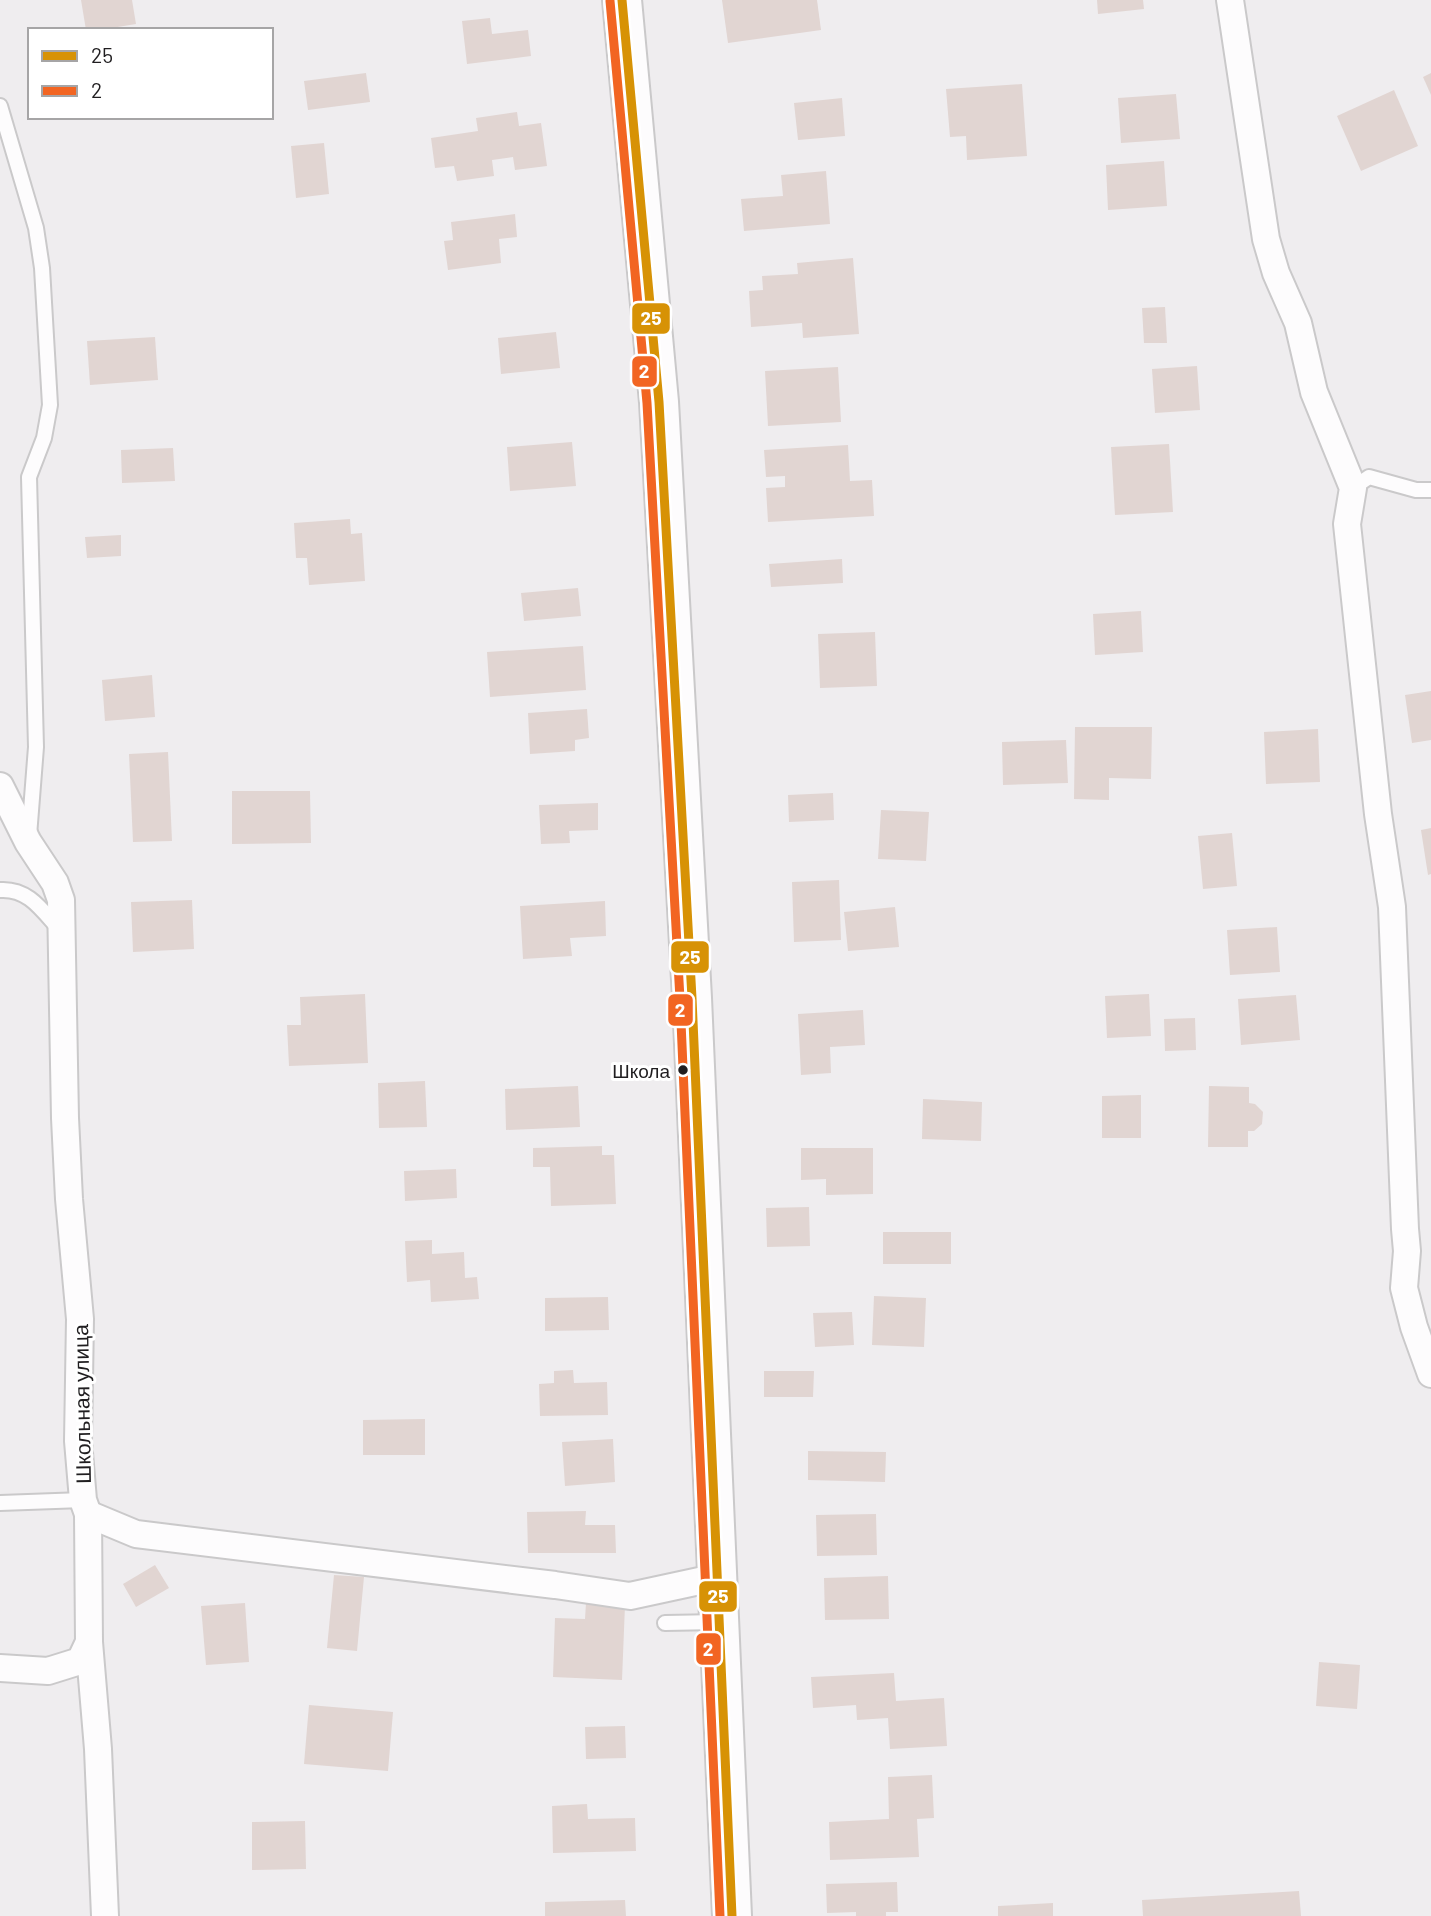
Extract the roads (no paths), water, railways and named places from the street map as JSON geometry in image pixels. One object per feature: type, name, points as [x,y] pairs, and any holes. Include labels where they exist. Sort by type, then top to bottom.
[{"type":"main road","points":[[622,0],[659,402],[692,998],[732,1916]]},
{"type":"street","points":[[1230,0],[1266,239],[1276,273],[1298,323],[1314,392],[1353,488],[1347,524],[1378,814],[1392,907],[1407,1251],[1404,1288],[1414,1327],[1431,1374]]},
{"type":"street","name":"Школьная улица","points":[[0,786],[61,900],[64,1105],[80,1319],[78,1441],[86,1507],[89,1642],[98,1749],[105,1916]]},
{"type":"street","points":[[86,1507],[136,1534],[555,1584],[630,1596],[718,1577]]},
{"type":"street","points":[[0,1668],[48,1671],[80,1661],[89,1642]]},
{"type":"lane","points":[[0,106],[39,243],[50,405],[44,438],[29,477],[36,747],[28,842]]},
{"type":"lane","points":[[1353,488],[1369,477],[1416,490],[1431,490]]},
{"type":"lane","points":[[0,890],[12,889],[34,900],[63,933]]},
{"type":"lane","points":[[0,1503],[86,1507]]},
{"type":"lane","points":[[665,1623],[720,1622]]},
{"type":"place","name":"Школа","points":[[683,1070]]}]
